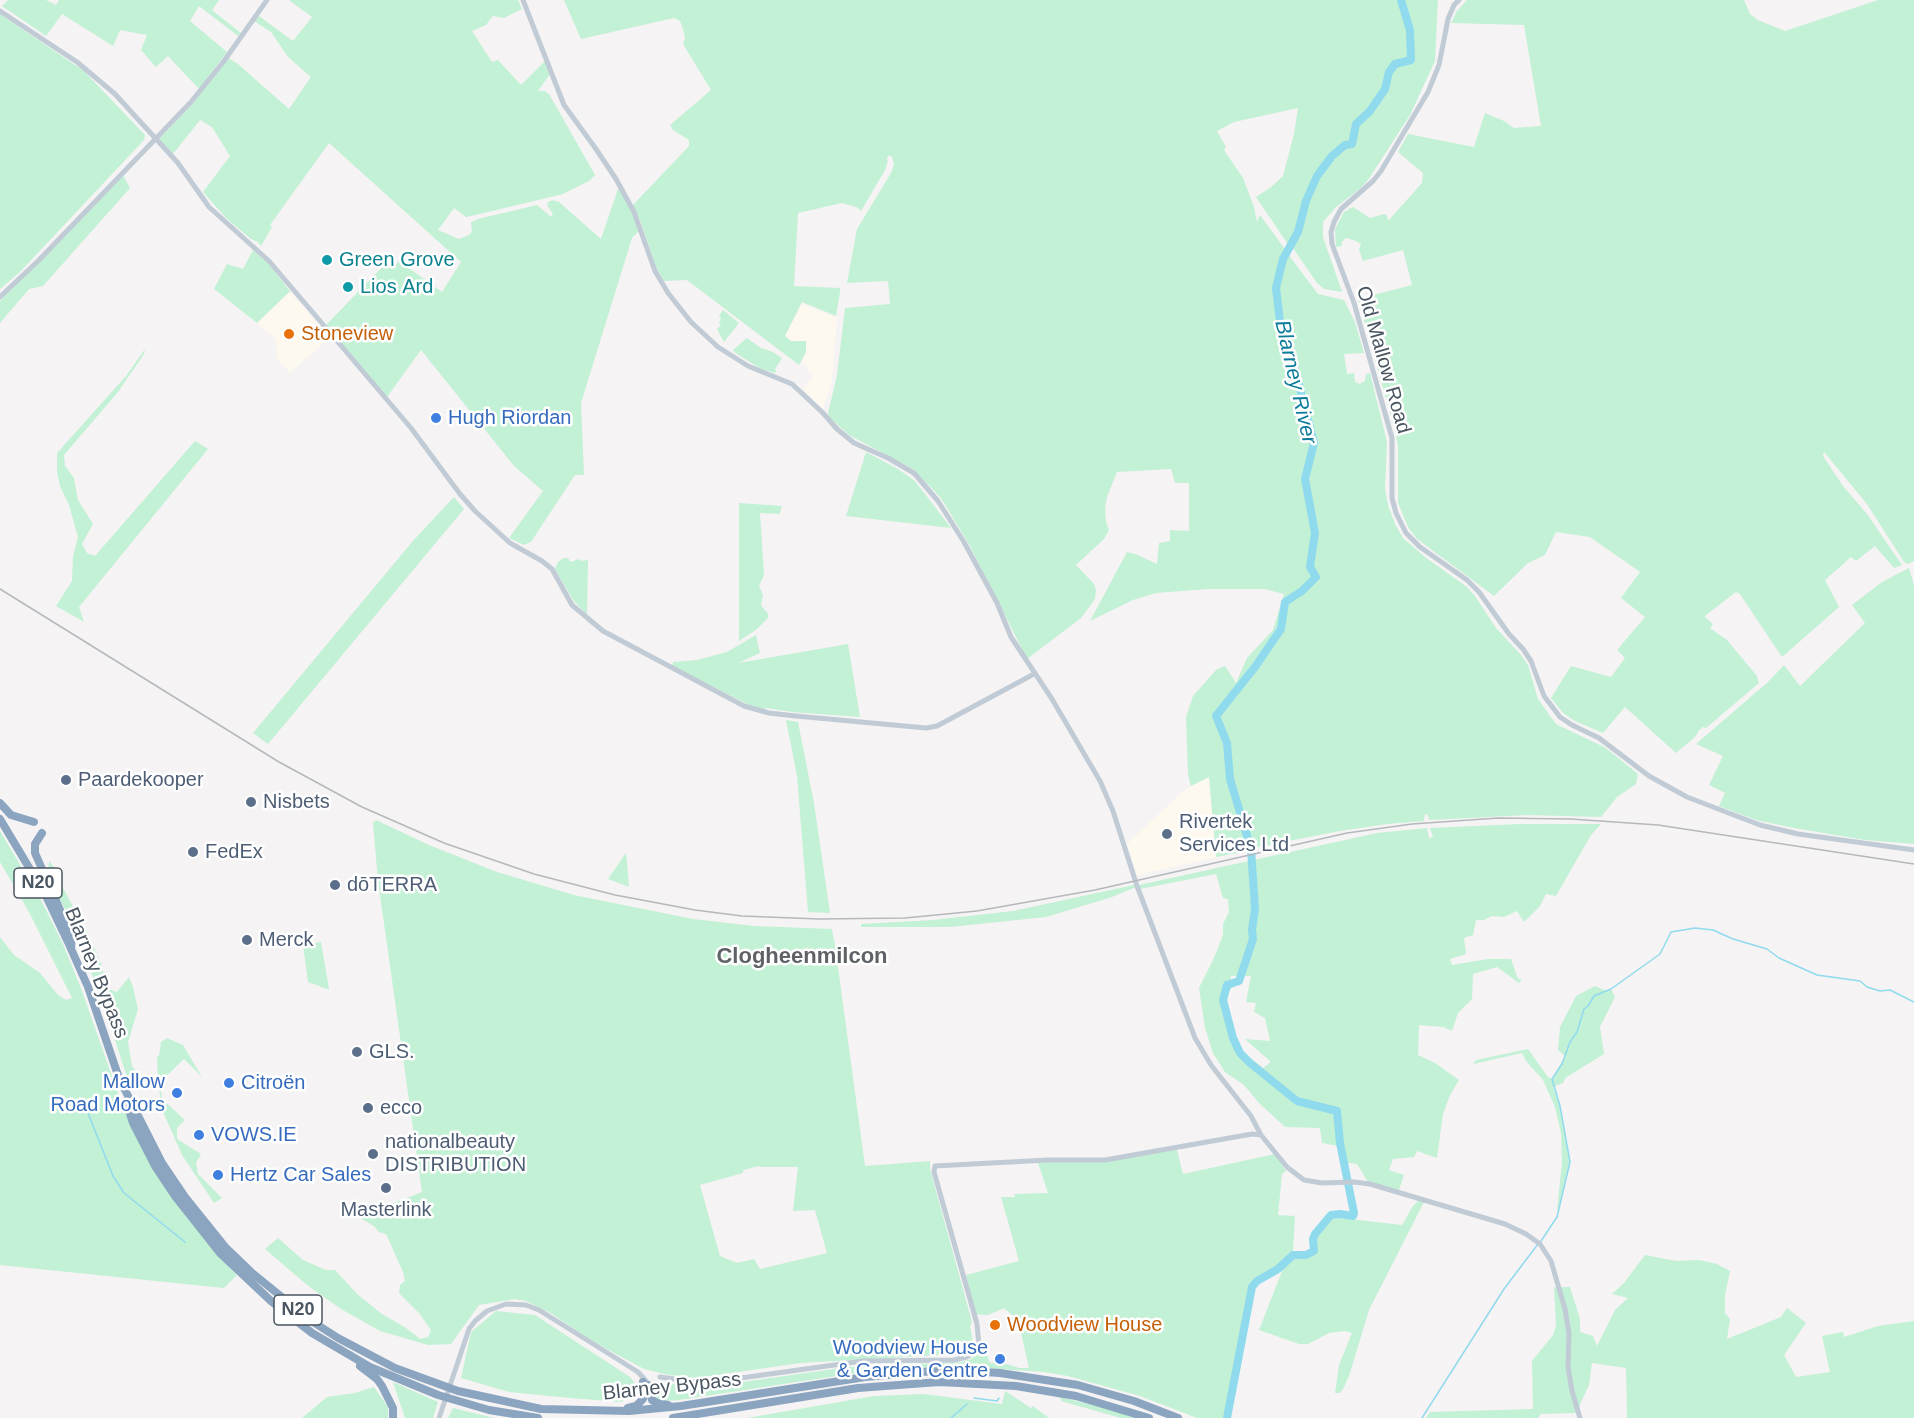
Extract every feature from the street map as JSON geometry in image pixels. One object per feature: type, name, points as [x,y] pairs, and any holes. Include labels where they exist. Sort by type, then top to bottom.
[{"type":"highway","points":[[0,803],[12,815],[34,822]]},
{"type":"highway","name":"Blarney Bypass","points":[[0,819],[46,896],[88,987],[133,1123],[155,1166],[220,1253],[244,1277],[312,1333],[370,1367],[456,1401],[489,1410],[538,1418]]},
{"type":"highway","points":[[42,833],[35,844],[35,853],[72,937],[71,950]]},
{"type":"highway","name":"Blarney Bypass","points":[[120,1080],[162,1163],[179,1188],[226,1248],[251,1272],[310,1320],[338,1338],[395,1368],[439,1385],[541,1409],[603,1412],[681,1406],[865,1377],[934,1371],[970,1371],[1000,1373],[1078,1385],[1134,1401],[1178,1418]]},
{"type":"highway","points":[[312,1333],[377,1379],[393,1408],[393,1418]]},
{"type":"highway","points":[[644,1381],[653,1401],[659,1404],[681,1406]]},
{"type":"highway","points":[[603,1412],[639,1404],[644,1397],[644,1381]]},
{"type":"highway","name":"Blarney Bypass","points":[[673,1418],[858,1388],[939,1382],[1016,1386],[1076,1396],[1149,1418]]},
{"type":"highway","points":[[684,1418],[699,1415]]},
{"type":"street","points":[[0,297],[38,261],[191,102],[224,61],[267,0]]},
{"type":"street","points":[[523,0],[564,105],[616,179],[634,212],[656,271],[668,293],[690,322],[718,348],[754,369],[792,384],[854,443],[914,472],[926,484],[964,542],[997,603],[1011,637],[1052,699],[1100,781],[1195,1038],[1211,1065],[1251,1116],[1261,1135],[1287,1167],[1297,1176],[1308,1181],[1370,1184],[1505,1224],[1527,1234],[1538,1243],[1551,1261],[1565,1309],[1569,1333],[1568,1367],[1580,1418]]},
{"type":"street","name":"Old Mallow Road","points":[[1459,0],[1454,5],[1448,19],[1439,64],[1428,92],[1373,181],[1337,215],[1332,225],[1331,236],[1335,254],[1354,303],[1392,438],[1392,498],[1396,513],[1406,533],[1420,547],[1467,580],[1479,592],[1531,661],[1544,696],[1560,717],[1599,738],[1649,776],[1687,797],[1760,825],[1807,836],[1914,850]]},
{"type":"street","points":[[0,10],[97,77],[115,94],[178,163],[209,207],[270,261],[411,429],[475,511],[510,543],[552,569],[572,605],[603,631],[744,706],[769,713],[808,718],[926,728],[937,726],[1034,674]]},
{"type":"street","points":[[660,1377],[712,1382],[863,1361],[964,1358],[977,1349],[979,1341],[977,1324],[934,1172],[935,1166],[1048,1160],[1105,1160],[1252,1134],[1261,1135]]},
{"type":"street","points":[[439,1418],[469,1329],[481,1316],[500,1306],[516,1304],[539,1310],[630,1369],[644,1381]]},
{"type":"shaded area","points":[[290,292],[330,337],[290,373],[277,359],[276,339],[257,323]]},
{"type":"shaded area","points":[[802,304],[837,318],[832,380],[823,409],[803,389],[814,375],[802,363],[806,352],[785,336]]},
{"type":"shaded area","points":[[1209,777],[1216,857],[1137,875],[1127,844],[1184,790]]},
{"type":"green space","points":[[8,0],[46,0],[56,5],[59,0],[219,0],[212,10],[241,33],[238,36],[199,6],[190,21],[227,52],[199,89],[168,56],[156,67],[141,50],[147,35],[120,30],[113,46],[62,14],[46,36],[2,6]]},
{"type":"green space","points":[[289,0],[518,0],[522,9],[504,18],[493,16],[486,25],[472,31],[492,62],[498,60],[521,85],[545,61],[550,74],[538,91],[545,91],[549,94],[595,175],[589,181],[563,194],[488,212],[466,217],[454,208],[438,230],[459,239],[469,235],[472,231],[471,222],[537,205],[551,217],[553,214],[547,205],[553,200],[559,202],[601,239],[619,186],[641,229],[632,238],[581,403],[584,475],[575,475],[531,542],[524,545],[509,538],[543,491],[514,466],[421,350],[387,397],[326,325],[387,262],[394,267],[399,261],[442,292],[461,262],[329,143],[270,225],[272,227],[261,246],[226,218],[203,192],[230,156],[212,127],[200,120],[173,154],[160,141],[160,138],[192,105],[227,57],[289,109],[311,77],[288,57],[271,32],[254,21],[259,16],[293,41],[312,17]]},
{"type":"green space","points":[[564,0],[1438,0],[1435,61],[1410,115],[1368,180],[1336,207],[1323,222],[1323,237],[1342,292],[1324,289],[1317,283],[1293,248],[1295,243],[1293,239],[1289,246],[1256,197],[1283,176],[1298,108],[1234,122],[1217,131],[1226,147],[1224,150],[1243,178],[1257,222],[1260,215],[1287,252],[1277,285],[1280,321],[1279,289],[1288,254],[1318,294],[1344,300],[1355,322],[1364,353],[1344,354],[1347,374],[1354,373],[1355,382],[1360,384],[1365,381],[1366,374],[1370,373],[1387,442],[1385,489],[1388,505],[1403,538],[1467,587],[1475,596],[1496,628],[1528,665],[1538,699],[1556,724],[1604,747],[1638,774],[1636,784],[1617,797],[1601,817],[1527,815],[1429,820],[1428,815],[1425,814],[1424,821],[1340,831],[1253,848],[1233,780],[1229,744],[1218,717],[1282,629],[1286,603],[1317,577],[1312,566],[1317,533],[1306,478],[1311,453],[1303,476],[1313,534],[1308,566],[1315,576],[1301,590],[1283,602],[1279,628],[1214,717],[1225,744],[1227,777],[1248,851],[1216,857],[1209,777],[1191,786],[1188,775],[1186,717],[1193,696],[1217,669],[1225,666],[1236,683],[1247,658],[1273,630],[1284,594],[1264,589],[1209,589],[1156,593],[1133,600],[1090,621],[1127,552],[1157,564],[1159,543],[1170,541],[1170,530],[1189,531],[1189,483],[1175,483],[1171,469],[1117,472],[1105,508],[1109,530],[1104,539],[1076,565],[1094,584],[1095,599],[1081,618],[1027,659],[970,546],[941,498],[913,469],[849,435],[830,418],[828,413],[837,375],[845,308],[890,304],[888,281],[847,283],[857,229],[891,173],[894,165],[892,157],[889,155],[885,170],[861,211],[842,203],[798,213],[794,286],[840,288],[836,316],[802,302],[785,336],[791,341],[806,341],[806,352],[799,365],[687,280],[664,281],[656,267],[640,220],[632,206],[689,146],[689,140],[673,130],[670,125],[711,90],[683,44],[685,38],[680,21],[674,18],[581,39]]},
{"type":"green space","points":[[1467,0],[1744,0],[1750,14],[1758,20],[1785,31],[1878,0],[1914,0],[1914,561],[1908,564],[1904,562],[1867,504],[1824,452],[1823,456],[1843,486],[1867,514],[1902,565],[1894,568],[1875,546],[1856,561],[1851,557],[1825,580],[1839,607],[1782,657],[1740,594],[1736,592],[1706,615],[1705,617],[1713,624],[1710,628],[1727,640],[1757,676],[1759,683],[1706,728],[1699,730],[1696,736],[1676,753],[1625,707],[1603,733],[1563,713],[1551,698],[1571,666],[1611,677],[1625,658],[1617,650],[1645,617],[1621,598],[1640,572],[1590,537],[1556,532],[1545,555],[1528,563],[1494,596],[1417,539],[1408,527],[1398,503],[1398,446],[1395,430],[1358,299],[1412,285],[1403,250],[1363,261],[1359,250],[1361,244],[1356,241],[1346,238],[1342,246],[1336,247],[1335,229],[1344,212],[1353,207],[1370,218],[1387,215],[1388,221],[1422,183],[1423,173],[1398,152],[1408,134],[1474,147],[1485,113],[1514,128],[1541,126],[1524,25],[1451,23],[1457,11]]},
{"type":"green space","points":[[0,14],[84,71],[145,135],[144,140],[20,272],[0,289]]},
{"type":"green space","points":[[123,175],[130,188],[43,286],[29,289],[0,323],[0,301]]},
{"type":"green space","points":[[253,250],[268,263],[290,291],[257,323],[214,289],[227,264],[243,269]]},
{"type":"green space","points":[[723,310],[739,323],[724,342],[717,329],[721,325],[719,316]]},
{"type":"green space","points":[[747,338],[782,358],[775,373],[761,369],[734,352],[733,350]]},
{"type":"green space","points":[[145,349],[144,354],[118,392],[64,455],[65,466],[74,478],[78,500],[93,524],[82,544],[87,553],[95,556],[195,441],[208,449],[79,607],[84,622],[56,606],[72,581],[73,556],[78,537],[69,505],[60,486],[57,453],[126,376]]},
{"type":"green space","points":[[866,452],[915,481],[951,528],[846,516]]},
{"type":"green space","points":[[454,497],[464,509],[268,744],[253,733],[412,542]]},
{"type":"green space","points":[[739,503],[782,506],[780,514],[760,513],[764,575],[759,586],[763,595],[761,605],[768,614],[768,618],[739,641]]},
{"type":"green space","points":[[568,558],[571,562],[579,559],[588,560],[587,615],[573,600],[555,569],[558,562]]},
{"type":"green space","points":[[1909,568],[1914,585],[1914,844],[1865,840],[1794,828],[1756,820],[1719,806],[1725,793],[1709,785],[1723,756],[1696,744],[1768,682],[1784,665],[1800,686],[1865,623],[1852,605],[1882,582]]},
{"type":"green space","points":[[756,635],[760,653],[738,663],[848,644],[860,717],[766,708],[765,710],[751,706],[672,666],[673,662],[697,660],[727,652]]},
{"type":"green space","points":[[786,720],[798,722],[814,803],[830,913],[808,912],[797,776]]},
{"type":"green space","points":[[376,820],[429,845],[497,872],[574,895],[693,919],[754,926],[832,929],[865,1166],[930,1161],[930,1169],[972,1322],[970,1326],[973,1342],[959,1354],[800,1363],[697,1378],[644,1369],[592,1341],[552,1314],[526,1301],[515,1299],[479,1305],[451,1344],[428,1345],[380,1331],[341,1309],[307,1285],[265,1249],[278,1238],[303,1260],[326,1270],[335,1270],[357,1294],[382,1314],[420,1339],[428,1337],[431,1330],[419,1313],[399,1293],[400,1285],[405,1281],[386,1234],[379,1232],[362,1219],[348,1214],[386,1206],[422,1192],[378,881],[373,823]],"holes":[[[760,1167],[798,1167],[793,1211],[815,1210],[827,1253],[760,1269],[754,1259],[737,1263],[720,1256],[700,1185],[743,1173],[743,1170]]]},
{"type":"green space","points":[[1520,824],[1601,824],[1591,835],[1556,896],[1546,894],[1540,906],[1524,922],[1517,911],[1504,917],[1492,916],[1484,920],[1476,920],[1473,935],[1464,938],[1466,954],[1450,959],[1452,965],[1488,959],[1511,959],[1518,979],[1522,980],[1519,983],[1497,967],[1473,974],[1472,999],[1458,1013],[1452,1031],[1443,1027],[1419,1025],[1418,1055],[1435,1063],[1459,1080],[1443,1114],[1437,1158],[1417,1151],[1414,1157],[1393,1159],[1389,1170],[1404,1175],[1399,1190],[1368,1182],[1357,1164],[1342,1162],[1338,1146],[1322,1143],[1320,1128],[1285,1127],[1259,1103],[1244,1085],[1225,1072],[1213,1053],[1205,1028],[1199,988],[1214,958],[1223,935],[1223,924],[1229,912],[1228,899],[1223,898],[1216,874],[1140,889],[1139,885],[1377,833],[1427,828],[1429,838],[1433,837],[1430,828]],"holes":[[[1231,976],[1251,976],[1246,1002],[1256,1003],[1254,1012],[1265,1018],[1270,1041],[1245,1039],[1271,1062],[1263,1068],[1244,1053],[1233,1038],[1226,1000],[1226,991],[1231,990]]]},
{"type":"green space","points":[[0,831],[41,900],[63,944],[119,1096],[137,1137],[173,1198],[220,1258],[237,1275],[224,1288],[0,1265],[0,937],[14,955],[40,973],[58,995],[66,1000],[72,998],[30,914],[0,862]]},
{"type":"green space","points":[[626,853],[627,862],[629,887],[608,879]]},
{"type":"green space","points":[[49,861],[88,933],[101,964],[108,989],[117,992],[129,977],[133,987],[138,1009],[128,1042],[132,1066],[136,1072],[131,1083],[71,920],[48,877]]},
{"type":"green space","points":[[1134,885],[1136,887],[1112,897],[1046,917],[950,927],[861,927],[861,924],[933,920],[1013,911]]},
{"type":"green space","points":[[321,942],[329,989],[308,982],[303,945]]},
{"type":"green space","points":[[1595,986],[1607,991],[1611,989],[1615,997],[1600,1027],[1604,1054],[1565,1078],[1563,1083],[1553,1087],[1560,1106],[1570,1164],[1557,1211],[1562,1162],[1561,1133],[1555,1107],[1543,1080],[1522,1053],[1473,1064],[1476,1060],[1528,1049],[1548,1077],[1552,1079],[1565,1056],[1558,1050],[1560,1027],[1576,996]]},
{"type":"green space","points":[[167,1038],[183,1045],[202,1077],[184,1059],[160,1082],[162,1099],[185,1120],[177,1128],[177,1139],[201,1154],[196,1163],[198,1174],[222,1198],[214,1203],[182,1155],[164,1114],[158,1085],[157,1057],[161,1042]]},
{"type":"green space","points":[[1177,1150],[1183,1174],[1275,1154],[1286,1171],[1282,1174],[1278,1215],[1295,1216],[1293,1252],[1288,1259],[1314,1254],[1318,1235],[1331,1219],[1341,1218],[1402,1225],[1413,1206],[1418,1201],[1424,1202],[1369,1310],[1349,1376],[1340,1393],[1335,1393],[1339,1365],[1352,1333],[1345,1331],[1329,1333],[1308,1344],[1299,1344],[1259,1330],[1286,1261],[1252,1287],[1227,1418],[1197,1418],[1140,1396],[1068,1376],[971,1367],[898,1369],[856,1373],[679,1400],[663,1401],[655,1398],[652,1386],[656,1382],[695,1386],[721,1385],[848,1367],[962,1362],[985,1350],[990,1363],[1029,1368],[1018,1320],[1004,1308],[988,1315],[974,1314],[966,1275],[1019,1261],[1001,1197],[1015,1197],[1014,1194],[1048,1193],[1037,1160],[1082,1161]]},
{"type":"green space","points":[[1645,1255],[1676,1261],[1699,1260],[1717,1264],[1730,1271],[1725,1295],[1725,1313],[1730,1319],[1727,1339],[1781,1317],[1787,1308],[1806,1323],[1784,1355],[1796,1377],[1830,1372],[1822,1336],[1843,1332],[1844,1337],[1878,1326],[1914,1321],[1914,1418],[1627,1418],[1626,1368],[1592,1363],[1589,1385],[1576,1413],[1541,1414],[1538,1418],[1426,1418],[1430,1412],[1533,1409],[1532,1361],[1553,1335],[1556,1325],[1554,1287],[1570,1287],[1580,1319],[1580,1332],[1593,1336],[1597,1346],[1615,1310],[1628,1298],[1612,1294],[1624,1283]]},
{"type":"green space","points":[[496,1311],[535,1315],[630,1377],[637,1386],[633,1394],[621,1402],[570,1398],[509,1392],[461,1378],[471,1332]]},
{"type":"green space","points":[[393,1382],[438,1402],[433,1418],[405,1418]]},
{"type":"green space","points":[[374,1387],[388,1407],[388,1418],[302,1418],[327,1397],[355,1393]]},
{"type":"green space","points":[[1005,1391],[1031,1408],[1033,1406],[1049,1418],[747,1418],[874,1396],[923,1394],[1002,1404]]},
{"type":"green space","points":[[1060,1397],[1137,1418],[1121,1418],[1061,1401]]},
{"type":"green space","points":[[453,1408],[494,1418],[448,1418]]},
{"type":"waterway","name":"Blarney River","points":[[1227,1418],[1252,1287],[1257,1281],[1278,1269],[1293,1255],[1306,1255],[1314,1251],[1315,1234],[1331,1215],[1353,1216],[1354,1213],[1340,1143],[1337,1111],[1297,1101],[1250,1063],[1240,1053],[1233,1038],[1223,1000],[1227,985],[1239,981],[1253,939],[1255,909],[1251,849],[1230,779],[1227,743],[1216,716],[1255,667],[1281,629],[1285,602],[1302,591],[1316,577],[1310,567],[1315,533],[1305,479],[1314,443],[1286,334],[1280,322],[1276,288],[1283,259],[1298,232],[1306,201],[1317,176],[1332,156],[1345,145],[1352,144],[1356,124],[1370,111],[1385,89],[1389,72],[1395,64],[1411,60],[1410,30],[1401,0]]},
{"type":"waterway","points":[[1541,1241],[1557,1217],[1570,1162],[1560,1106],[1552,1079],[1577,1032],[1584,1009],[1594,996],[1611,989],[1660,954],[1671,932],[1695,928],[1713,930],[1733,939],[1767,949],[1779,958],[1817,975],[1860,981],[1867,987],[1880,991],[1890,990],[1914,1002]]},
{"type":"waterway","points":[[84,1103],[113,1176],[124,1193],[185,1242]]},
{"type":"waterway","points":[[1422,1418],[1504,1289],[1538,1244]]},
{"type":"waterway","points":[[974,1398],[997,1401],[999,1398]]},
{"type":"waterway","points":[[951,1418],[967,1404]]},
{"type":"railway","points":[[0,589],[279,762],[362,807],[444,843],[534,874],[615,895],[695,910],[742,916],[819,919],[905,918],[977,911],[1095,890],[1347,833],[1412,824],[1498,818],[1571,819],[1658,825],[1914,864]]},
{"type":"place","name":"Green Grove","points":[[327,260]]},
{"type":"place","name":"Lios Ard","points":[[348,287]]},
{"type":"place","name":"Stoneview","points":[[289,334]]},
{"type":"place","name":"Hugh Riordan","points":[[436,418]]},
{"type":"place","name":"Paardekooper","points":[[66,780]]},
{"type":"place","name":"Nisbets","points":[[251,802]]},
{"type":"place","name":"Rivertek Services Ltd","points":[[1167,834]]},
{"type":"place","name":"FedEx","points":[[193,852]]},
{"type":"place","name":"dōTERRA","points":[[335,885]]},
{"type":"place","name":"Merck","points":[[247,940]]},
{"type":"place","name":"GLS.","points":[[357,1052]]},
{"type":"place","name":"Citroën","points":[[229,1083]]},
{"type":"place","name":"Mallow Road Motors","points":[[177,1093]]},
{"type":"place","name":"ecco","points":[[368,1108]]},
{"type":"place","name":"VOWS.IE","points":[[199,1135]]},
{"type":"place","name":"nationalbeauty DISTRIBUTION","points":[[373,1154]]},
{"type":"place","name":"Hertz Car Sales","points":[[218,1175]]},
{"type":"place","name":"Masterlink","points":[[386,1188]]},
{"type":"place","name":"Woodview House","points":[[995,1325]]},
{"type":"place","name":"Woodview House & Garden Centre","points":[[1000,1359]]},
{"type":"district","name":"Clogheenmilcon","points":[[802,957]]}]
